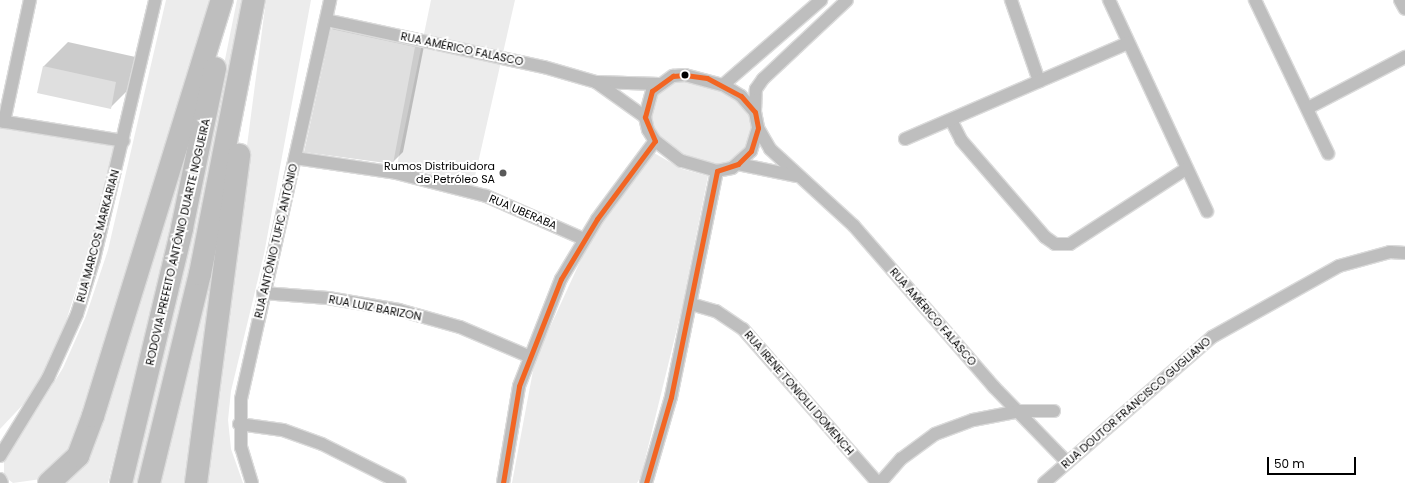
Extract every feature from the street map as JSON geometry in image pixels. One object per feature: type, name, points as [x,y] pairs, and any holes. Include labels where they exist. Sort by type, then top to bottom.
[{"type":"highway","points":[[49,483],[78,456],[93,416],[222,0]]},
{"type":"highway","name":"RODOVIA PREFEITO ANTÔNIO DUARTE NOGUEIRA","points":[[121,483],[182,228],[227,0]]},
{"type":"highway","points":[[148,483],[200,274],[256,0]]},
{"type":"highway","points":[[196,483],[256,0]]},
{"type":"street","points":[[30,0],[2,122],[123,141]]},
{"type":"street","name":"RUA MARCOS MARKARIAN","points":[[0,456],[48,378],[77,314],[123,141],[155,0]]},
{"type":"street","name":"RUA ANTÔNIO TUFIC ANTÔNIO","points":[[252,483],[241,448],[239,424],[241,399],[263,293],[330,0]]},
{"type":"street","points":[[755,112],[741,96],[723,85],[685,75],[659,84],[647,102],[645,117],[655,141],[681,161],[717,171],[738,164],[751,151],[758,128],[755,112],[756,89],[763,79],[848,0]]},
{"type":"street","points":[[1109,0],[1186,169],[1207,211]]},
{"type":"street","points":[[1255,0],[1308,108],[1328,153]]},
{"type":"street","points":[[1400,0],[1405,9]]},
{"type":"street","points":[[723,85],[819,2],[828,17]]},
{"type":"street","points":[[1008,2],[1039,81]]},
{"type":"street","name":"RUA AMÉRICO FALASCO","points":[[326,20],[544,66],[596,82],[659,84]]},
{"type":"street","points":[[905,139],[1128,43]]},
{"type":"street","points":[[1308,108],[1405,57]]},
{"type":"street","name":"RUA AMÉRICO FALASCO","points":[[596,82],[645,117]]},
{"type":"street","points":[[950,120],[961,140],[1045,237],[1055,244],[1070,244],[1186,169]]},
{"type":"street","name":"RUA AMÉRICO FALASCO","points":[[758,128],[770,149],[796,176],[854,226],[994,387],[1020,411],[1067,462]]},
{"type":"street","points":[[503,483],[510,422],[528,356],[561,279],[584,239],[655,141]]},
{"type":"street","name":"RUA UBERABA","points":[[295,158],[396,173],[486,196],[584,239]]},
{"type":"street","name":"RUA AMÉRICO FALASCO","points":[[738,164],[796,176]]},
{"type":"street","points":[[648,482],[672,397],[717,171]]},
{"type":"street","name":"RUA DOUTOR FRANCISCO GUGLIANO","points":[[1044,483],[1212,337],[1339,266],[1390,252],[1405,253]]},
{"type":"street","name":"RUA LUIZ BARIZON","points":[[263,293],[328,298],[399,310],[460,327],[528,356]]},
{"type":"street","name":"RUA IRENE TONIOLLI DOMENCH","points":[[690,304],[716,311],[743,329],[879,483]]},
{"type":"street","points":[[879,483],[900,458],[935,434],[973,420],[1020,411],[1054,411]]},
{"type":"street","points":[[239,424],[283,430],[322,444],[400,483]]},
{"type":"street","points":[[0,479],[2,483]]},
{"type":"shaded area","points":[[166,0],[214,0],[72,454],[41,479],[13,483],[4,476],[4,462],[63,368],[86,316],[108,250]]},
{"type":"shaded area","points":[[237,0],[247,0],[225,118],[141,483],[130,483],[214,114]]},
{"type":"shaded area","points":[[266,0],[311,0],[264,254],[231,391],[228,420],[231,449],[243,483],[203,483]]},
{"type":"shaded area","points":[[431,0],[515,0],[473,185],[397,165]]},
{"type":"shaded area","points":[[674,79],[724,89],[752,113],[754,127],[748,150],[735,163],[717,168],[682,158],[658,140],[649,114],[654,93]]},
{"type":"shaded area","points":[[0,121],[123,141],[48,378],[0,429]]},
{"type":"shaded area","points":[[183,151],[187,152],[156,291],[108,483],[59,483]]},
{"type":"shaded area","points":[[654,153],[682,169],[708,176],[681,312],[641,476],[637,483],[512,483],[535,360],[589,242]]},
{"type":"shaded area","points":[[227,207],[187,483],[160,483],[193,354]]},
{"type":"building","points":[[331,29],[415,47],[393,164],[304,152]]},
{"type":"building","points":[[43,66],[116,82],[111,109],[37,93]]},
{"type":"transit line","points":[[503,483],[519,386],[561,279],[597,219],[655,141],[645,117],[652,91],[673,76],[685,75],[707,78],[741,96],[755,112],[758,128],[751,151],[738,164],[717,171],[671,397],[646,483]]},
{"type":"place","name":"Rumos Distribuidora de Petróleo SA","points":[[503,173]]}]
